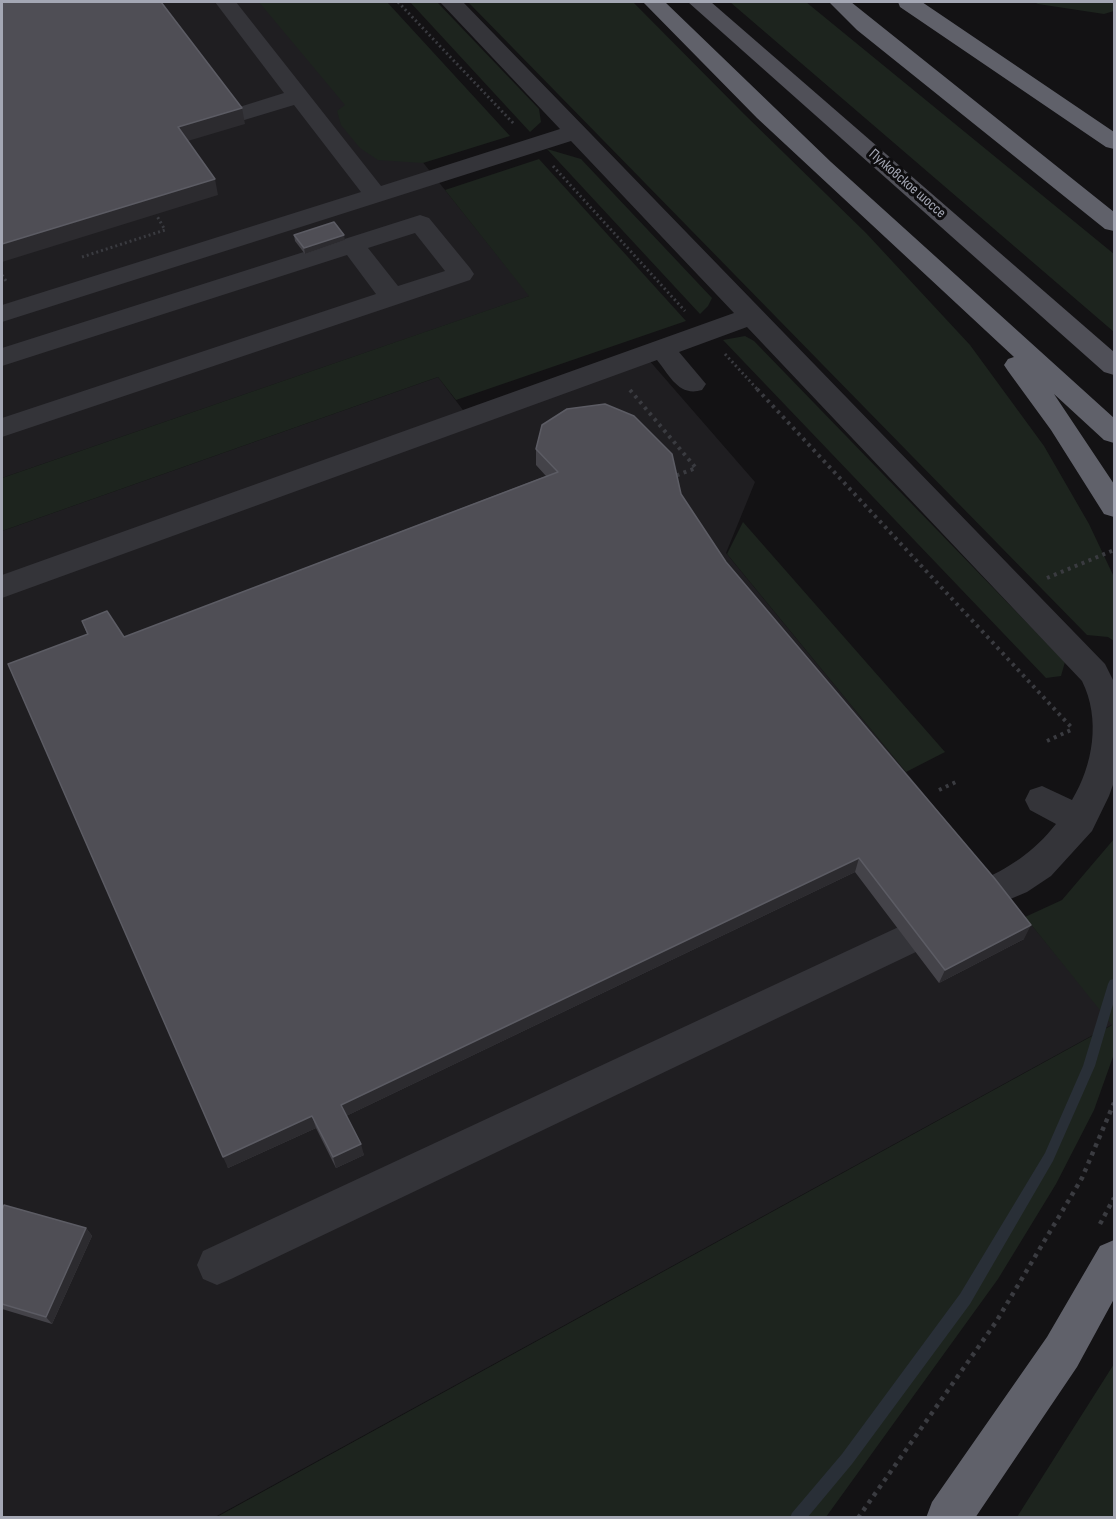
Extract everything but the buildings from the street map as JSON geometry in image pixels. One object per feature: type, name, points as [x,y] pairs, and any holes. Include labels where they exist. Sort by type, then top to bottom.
[{"type":"highway","points":[[653,2],[746,95],[1114,433]]},
{"type":"highway","points":[[839,2],[1114,224]]},
{"type":"highway","points":[[908,2],[1114,142]]},
{"type":"highway","points":[[976,308],[1061,423],[1114,507]]},
{"type":"highway","points":[[948,1518],[1062,1353],[1114,1260]]},
{"type":"main road","name":"Пулковское шоссе","points":[[699,2],[1114,366]]},
{"type":"street","points":[[225,2],[375,194]]},
{"type":"street","points":[[451,2],[1094,673],[1104,692],[1109,710],[1095,734],[1110,748],[1098,787],[1080,821],[1062,844],[1035,869],[1002,889],[989,893]]},
{"type":"street","points":[[241,114],[299,96]]},
{"type":"street","points":[[2,314],[576,132]]},
{"type":"street","points":[[2,357],[420,223],[461,274],[2,428]]},
{"type":"street","points":[[352,244],[392,297]]},
{"type":"street","points":[[2,587],[752,316]]},
{"type":"street","points":[[662,349],[692,384]]},
{"type":"street","points":[[1042,800],[1080,821]]},
{"type":"street","points":[[217,1265],[905,940]]},
{"type":"path","points":[[398,2],[534,144],[705,333],[1074,729],[1095,734]]},
{"type":"path","points":[[74,259],[165,230],[157,216]]},
{"type":"path","points":[[2,275],[6,281],[17,278]]},
{"type":"path","points":[[1016,591],[1114,550]]},
{"type":"path","points":[[1047,741],[1074,729]]},
{"type":"path","points":[[939,790],[958,781]]},
{"type":"path","points":[[858,1518],[996,1322],[1082,1178],[1114,1103]]},
{"type":"shaded area","points":[[2,2],[286,2],[413,150],[530,296],[2,478]]},
{"type":"shaded area","points":[[259,2],[387,2],[510,136],[423,163],[378,160],[360,148],[341,125],[337,111],[345,105]]},
{"type":"shaded area","points":[[410,2],[437,2],[539,109],[541,122],[530,132]]},
{"type":"shaded area","points":[[468,2],[633,2],[866,233],[970,345],[1044,446],[1089,524],[1114,577],[1114,641],[1108,637],[1087,635]]},
{"type":"shaded area","points":[[730,2],[806,2],[1114,254],[1114,332]]},
{"type":"shaded area","points":[[1034,2],[1114,2],[1114,11],[1104,14]]},
{"type":"shaded area","points":[[547,149],[581,159],[712,298],[700,314]]},
{"type":"shaded area","points":[[539,159],[686,321],[456,400],[438,377],[2,531],[2,478],[529,296],[445,190]]},
{"type":"shaded area","points":[[745,336],[754,341],[1065,662],[1061,676],[1046,678],[723,340]]},
{"type":"shaded area","points":[[648,359],[755,482],[726,553],[1113,1024],[215,1517],[2,1517],[2,531],[438,377],[469,418]]},
{"type":"shaded area","points":[[743,522],[945,752],[906,772],[727,554]]},
{"type":"shaded area","points":[[1114,839],[1114,1054],[1094,1110],[1056,1184],[998,1279],[826,1517],[215,1518],[1112,1025],[1025,917],[1062,900]]},
{"type":"shaded area","points":[[1114,1364],[1114,1517],[1017,1517]]},
{"type":"waterway","points":[[797,1518],[847,1459],[965,1299],[1049,1157],[1089,1066],[1114,984]]}]
